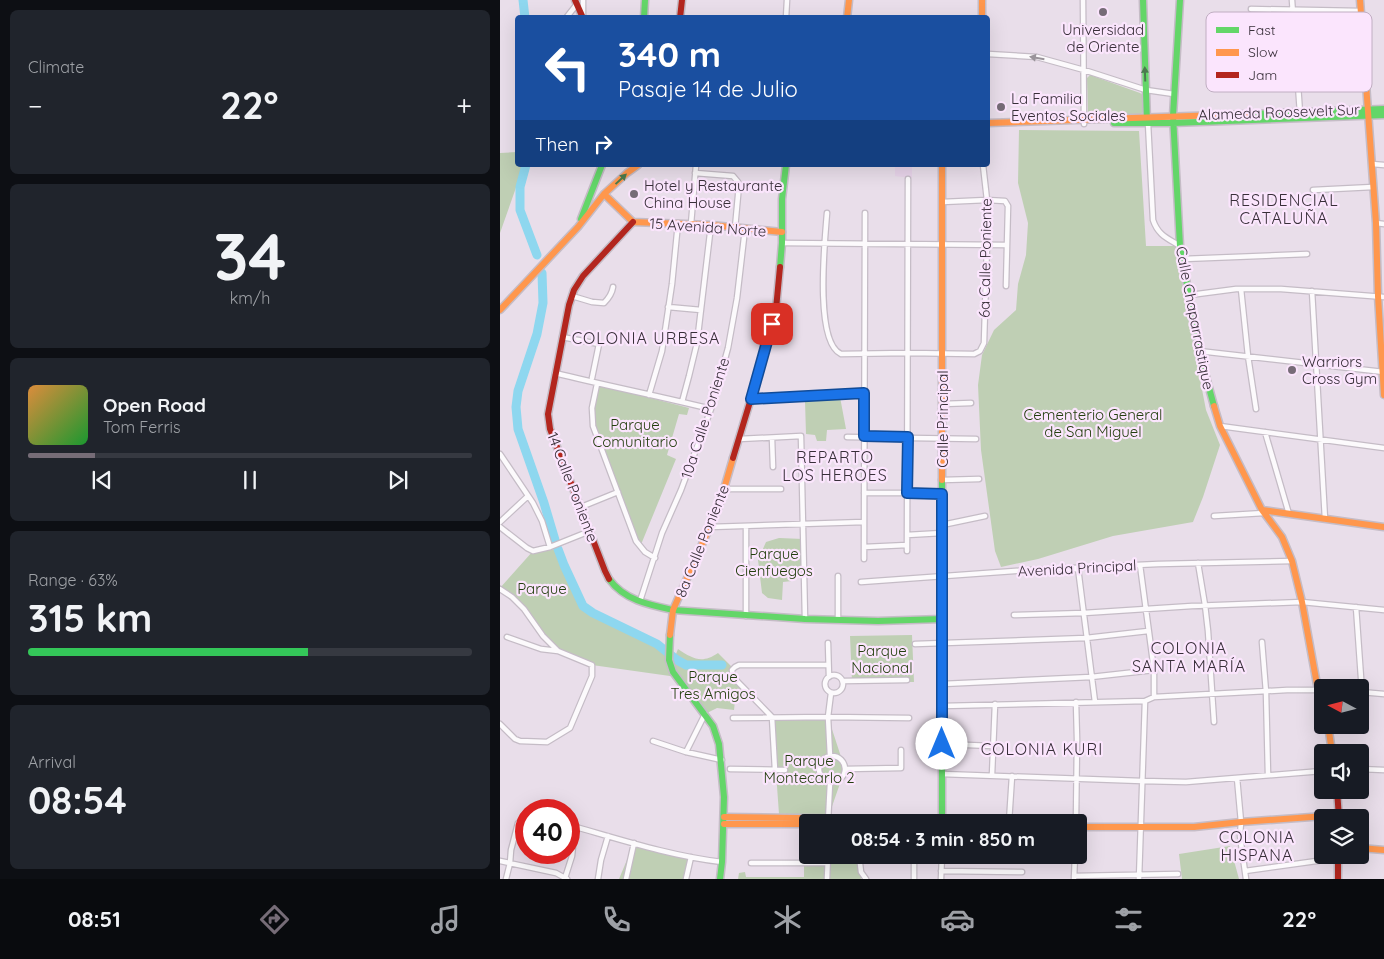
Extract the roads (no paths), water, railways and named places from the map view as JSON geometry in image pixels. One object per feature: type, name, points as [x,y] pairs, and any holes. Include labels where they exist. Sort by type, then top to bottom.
[{"type":"main road","points":[[644,15],[645,0]]},
{"type":"main road","points":[[680,15],[682,0]]},
{"type":"main road","points":[[847,15],[849,0]]},
{"type":"main road","points":[[982,0],[982,15]]},
{"type":"main road","points":[[1143,0],[1147,121]]},
{"type":"main road","name":"Calle Chaparrastique","points":[[1180,0],[1174,94],[1174,152],[1180,246],[1199,351],[1220,426],[1263,512],[1282,537],[1292,561],[1318,679]]},
{"type":"main road","points":[[1360,0],[1361,11]]},
{"type":"main road","points":[[576,2],[582,15]]},
{"type":"main road","points":[[1367,92],[1381,296],[1384,396]]},
{"type":"main road","name":"Alameda Roosevelt Sur","points":[[1084,122],[1301,115],[1369,112],[1384,109]]},
{"type":"main road","name":"Alameda Roosevelt Sur","points":[[1369,112],[1384,115]]},
{"type":"main road","points":[[990,123],[1084,122]]},
{"type":"main road","points":[[990,127],[1084,122]]},
{"type":"main road","points":[[578,227],[601,167]]},
{"type":"main road","points":[[500,310],[578,227],[604,194],[635,167]]},
{"type":"main road","name":"8a Calle Poniente","points":[[720,879],[724,820],[722,760],[717,736],[705,714],[673,672],[669,660],[669,647],[674,610],[710,527],[724,489],[776,309],[782,243],[782,199],[786,167]]},
{"type":"main road","name":"Calle Principal","points":[[942,167],[942,814]]},
{"type":"main road","points":[[595,185],[634,222]]},
{"type":"main road","name":"15 Avenida Norte","points":[[634,222],[711,225],[782,232]]},
{"type":"main road","name":"14 Calle Poniente","points":[[634,222],[583,276],[572,296],[548,406],[548,421],[608,578],[619,591],[640,601]]},
{"type":"main road","points":[[1263,512],[1384,527]]},
{"type":"main road","points":[[640,601],[674,610],[746,616],[878,621],[942,619]]},
{"type":"main road","points":[[1087,827],[1194,827],[1314,818]]},
{"type":"main road","points":[[724,820],[799,821]]},
{"type":"main road","points":[[783,821],[799,823]]},
{"type":"main road","points":[[1369,849],[1384,850]]},
{"type":"main road","points":[[1338,864],[1338,879]]},
{"type":"street","points":[[583,0],[583,15]]},
{"type":"street","points":[[786,15],[787,0]]},
{"type":"street","points":[[1083,0],[1084,122]]},
{"type":"street","points":[[1292,0],[1293,12]]},
{"type":"street","points":[[568,15],[576,2]]},
{"type":"street","points":[[1251,9],[1361,11]]},
{"type":"street","points":[[990,54],[1037,57],[1146,90],[1174,94]]},
{"type":"street","points":[[1299,92],[1301,115]]},
{"type":"street","points":[[1147,121],[1153,220],[1161,234],[1180,246]]},
{"type":"street","points":[[1372,164],[1384,164]]},
{"type":"street","points":[[691,224],[696,167]]},
{"type":"street","name":"6a Calle Poniente","points":[[942,353],[974,354],[980,351],[984,343],[987,200],[983,167]]},
{"type":"street","points":[[695,173],[733,176],[736,178],[738,185],[735,228]]},
{"type":"street","points":[[907,551],[908,179]]},
{"type":"street","points":[[1313,190],[1373,187]]},
{"type":"street","points":[[942,202],[1002,200],[1007,203],[1006,286]]},
{"type":"street","points":[[826,212],[824,316],[833,348],[841,354],[942,353]]},
{"type":"street","points":[[864,559],[865,212]]},
{"type":"street","points":[[649,394],[662,351],[678,223]]},
{"type":"street","points":[[1376,223],[1384,224]]},
{"type":"street","points":[[682,402],[695,352],[711,225]]},
{"type":"street","name":"10a Calle Poniente","points":[[640,601],[662,533],[681,490],[711,410],[728,348],[737,298],[745,229]]},
{"type":"street","points":[[782,243],[1007,245]]},
{"type":"street","points":[[1183,259],[1307,254]]},
{"type":"street","points":[[572,296],[592,302],[604,303],[613,292],[613,287]]},
{"type":"street","points":[[1190,295],[1241,289],[1281,289],[1381,296]]},
{"type":"street","points":[[1241,289],[1256,409]]},
{"type":"street","points":[[1312,291],[1325,519]]},
{"type":"street","points":[[668,307],[701,310]]},
{"type":"street","points":[[562,337],[599,344],[592,378]]},
{"type":"street","points":[[1199,351],[1384,372]]},
{"type":"street","points":[[555,373],[711,410]]},
{"type":"street","points":[[597,384],[592,408],[594,426],[636,541],[645,552],[654,558]]},
{"type":"street","points":[[751,399],[864,393]]},
{"type":"street","points":[[942,404],[971,404]]},
{"type":"street","points":[[1220,426],[1384,448]]},
{"type":"street","points":[[1265,432],[1289,514]]},
{"type":"street","points":[[739,439],[801,436],[805,619]]},
{"type":"street","points":[[847,437],[976,439]]},
{"type":"street","points":[[772,438],[772,467]]},
{"type":"street","points":[[500,454],[542,521],[550,547]]},
{"type":"street","points":[[500,462],[504,458]]},
{"type":"street","points":[[942,480],[979,479]]},
{"type":"street","points":[[724,489],[781,489]]},
{"type":"street","points":[[581,507],[618,492]]},
{"type":"street","points":[[864,493],[942,494]]},
{"type":"street","points":[[500,522],[528,496]]},
{"type":"street","points":[[1214,516],[1263,512]]},
{"type":"street","points":[[942,525],[985,516]]},
{"type":"street","points":[[710,527],[864,522]]},
{"type":"street","points":[[746,526],[746,616]]},
{"type":"street","points":[[500,527],[533,551],[550,547],[590,531]]},
{"type":"street","points":[[907,535],[942,533]]},
{"type":"street","points":[[864,547],[907,545]]},
{"type":"street","name":"Avenida Principal","points":[[861,582],[1078,568],[1292,561]]},
{"type":"street","points":[[1198,563],[1205,605],[1214,722]]},
{"type":"street","points":[[1140,565],[1154,670],[1154,697]]},
{"type":"street","points":[[1078,568],[1095,702]]},
{"type":"street","points":[[838,576],[838,620]]},
{"type":"street","points":[[500,589],[512,597],[524,609],[558,651]]},
{"type":"street","points":[[1014,615],[1302,602],[1384,610]]},
{"type":"street","points":[[1356,607],[1360,679]]},
{"type":"street","points":[[915,644],[1086,638],[1148,631]]},
{"type":"street","points":[[500,724],[515,739],[520,741],[547,742],[570,728],[592,676],[592,665],[558,651],[541,649],[507,637]]},
{"type":"street","points":[[1262,642],[1266,692],[1268,776]]},
{"type":"street","points":[[828,643],[829,678]]},
{"type":"street","points":[[776,770],[772,717],[734,677],[732,670],[739,665],[828,665]]},
{"type":"street","points":[[942,684],[1091,677],[1154,670]]},
{"type":"street","points":[[843,681],[841,691],[831,693],[826,688],[826,680],[834,676],[839,677],[843,681],[907,680]]},
{"type":"street","points":[[942,706],[1145,701],[1154,697],[1314,690]]},
{"type":"street","points":[[830,756],[828,717],[831,693]]},
{"type":"street","points":[[1369,693],[1384,694]]},
{"type":"street","points":[[1139,877],[1145,701]]},
{"type":"street","points":[[1076,702],[1076,814]]},
{"type":"street","points":[[992,776],[995,704]]},
{"type":"street","points":[[686,752],[705,714]]},
{"type":"street","points":[[733,718],[909,718]]},
{"type":"street","points":[[653,741],[686,752],[722,760]]},
{"type":"street","points":[[942,744],[994,746]]},
{"type":"street","points":[[845,769],[901,768],[901,750]]},
{"type":"street","points":[[830,756],[839,758],[845,769],[843,776],[837,782],[822,779],[819,771],[820,763],[830,756]]},
{"type":"street","points":[[730,769],[785,770]]},
{"type":"street","points":[[1369,769],[1384,770]]},
{"type":"street","points":[[942,774],[1186,782],[1314,772]]},
{"type":"street","points":[[1010,814],[1012,776]]},
{"type":"street","points":[[1237,778],[1241,822],[1240,836],[1246,879]]},
{"type":"street","points":[[828,814],[830,782]]},
{"type":"street","points":[[580,828],[691,857],[722,862]]},
{"type":"street","points":[[506,879],[510,863],[510,850],[515,833]]},
{"type":"street","points":[[598,879],[608,836]]},
{"type":"street","points":[[626,879],[634,843]]},
{"type":"street","points":[[686,879],[691,857]]},
{"type":"street","points":[[500,861],[556,873],[566,878],[570,864]]},
{"type":"street","points":[[1245,871],[1314,861]]},
{"type":"street","points":[[751,863],[799,863]]},
{"type":"street","points":[[828,864],[828,879]]},
{"type":"street","points":[[860,864],[861,872],[866,879]]},
{"type":"street","points":[[914,864],[914,879]]},
{"type":"street","points":[[941,864],[941,879]]},
{"type":"street","points":[[1075,864],[1074,877],[1139,877],[1178,874]]},
{"type":"street","points":[[941,871],[1019,872],[1017,879]]},
{"type":"street","points":[[979,871],[979,879]]},
{"type":"waterway","points":[[523,0],[525,15]]},
{"type":"waterway","points":[[525,167],[520,187],[520,210],[537,255]]},
{"type":"waterway","points":[[542,273],[543,303],[537,334],[518,391],[516,407],[518,429],[555,540]]},
{"type":"waterway","points":[[558,549],[583,606],[593,613],[657,644],[686,665],[722,665]]},
{"type":"place","name":"Universidad de Oriente","points":[[1103,12]]},
{"type":"place","name":"La Familia Eventos Sociales","points":[[1001,107]]},
{"type":"place","name":"Hotel y Restaurante China House","points":[[634,194]]},
{"type":"place","name":"Warriors Cross Gym","points":[[1292,370]]},
{"type":"district","name":"RESIDENCIAL CATALUÑA","points":[[1284,209]]},
{"type":"district","name":"COLONIA URBESA","points":[[646,338]]},
{"type":"district","name":"REPARTO LOS HEROES","points":[[835,466]]},
{"type":"district","name":"COLONIA SANTA MARÍA","points":[[1189,657]]},
{"type":"district","name":"COLONIA KURI","points":[[1042,749]]},
{"type":"district","name":"COLONIA HISPANA","points":[[1257,846]]},
{"type":"park label","name":"Cementerio General de San Miguel","points":[[1093,422]]},
{"type":"park label","name":"Parque Comunitario","points":[[635,432]]},
{"type":"park label","name":"Parque Cienfuegos","points":[[774,562]]},
{"type":"park label","name":"Parque","points":[[542,588]]},
{"type":"park label","name":"Parque Nacional","points":[[882,658]]},
{"type":"park label","name":"Parque Tres Amigos","points":[[713,684]]},
{"type":"park label","name":"Parque Montecarlo 2","points":[[809,768]]}]
